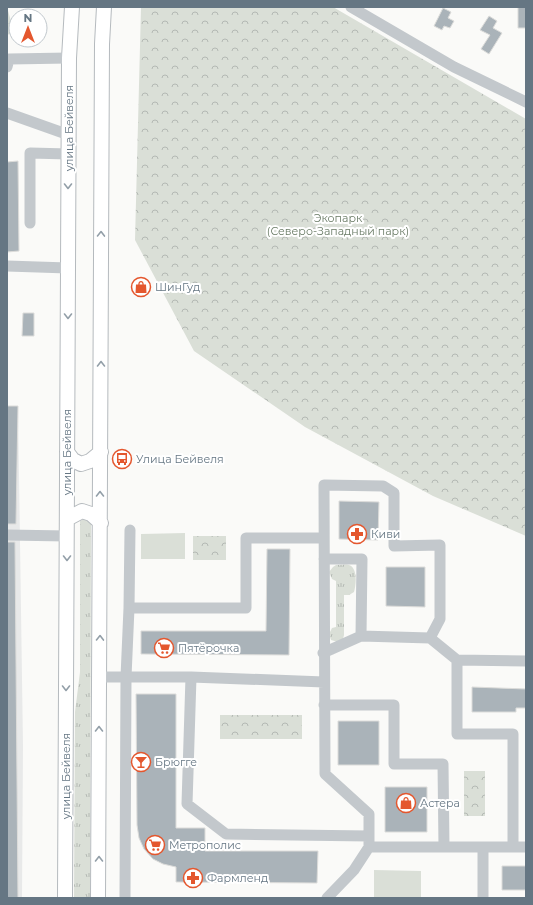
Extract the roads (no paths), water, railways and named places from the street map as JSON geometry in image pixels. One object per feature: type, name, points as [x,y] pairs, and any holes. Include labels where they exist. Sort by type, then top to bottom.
[{"type":"main road","name":"улица Бейвеля","points":[[65,898],[69,58],[72,7]]},
{"type":"main road","points":[[98,898],[102,44],[104,7]]},
{"type":"main road","points":[[67,452],[73,460],[81,464],[90,461],[100,452]]},
{"type":"main road","points":[[67,519],[82,511],[91,514],[100,523]]},
{"type":"street","points":[[351,7],[454,67],[526,102]]},
{"type":"street","points":[[7,67],[9,58],[69,58]]},
{"type":"street","points":[[7,113],[69,135]]},
{"type":"street","points":[[30,223],[30,153],[69,154]]},
{"type":"street","points":[[7,266],[68,268]]},
{"type":"street","points":[[328,898],[354,870],[369,847],[369,814],[325,774],[323,653],[324,485],[383,486],[394,493],[394,546],[440,545],[440,619],[430,638]]},
{"type":"street","points":[[125,898],[126,677],[130,530]]},
{"type":"street","points":[[7,535],[67,536]]},
{"type":"street","points":[[129,608],[246,608],[246,538],[324,538]]},
{"type":"street","points":[[324,559],[362,559],[361,636]]},
{"type":"street","points":[[323,653],[361,636],[430,638],[457,660],[526,661]]},
{"type":"street","points":[[457,660],[457,734],[513,734],[513,847]]},
{"type":"street","points":[[100,677],[191,677],[324,682]]},
{"type":"street","points":[[191,677],[187,804],[226,834],[369,836]]},
{"type":"street","points":[[324,705],[394,705],[394,764],[443,764],[444,847]]},
{"type":"street","points":[[369,847],[526,847]]},
{"type":"street","points":[[483,847],[483,898]]},
{"type":"place","name":"ШинГуд","points":[[141,287]]},
{"type":"place","name":"Улица Бейвеля","points":[[122,459]]},
{"type":"place","name":"Киви","points":[[357,534]]},
{"type":"place","name":"Пятёрочка","points":[[164,648]]},
{"type":"place","name":"Брюгге","points":[[141,762]]},
{"type":"place","name":"Астера","points":[[406,803]]},
{"type":"place","name":"Метрополис","points":[[155,845]]},
{"type":"place","name":"Фармленд","points":[[193,878]]},
{"type":"park label","name":"Экопарк (Северо-Западный парк)","points":[[338,224]]}]
